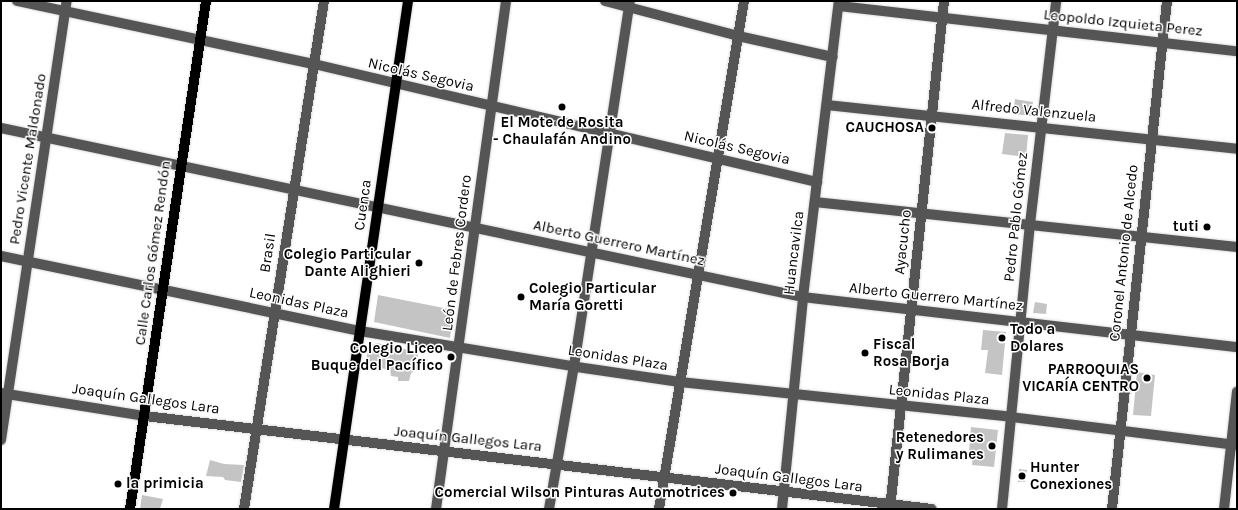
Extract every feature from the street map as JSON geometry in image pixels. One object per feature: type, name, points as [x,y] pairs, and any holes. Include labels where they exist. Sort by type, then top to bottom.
[{"type":"main road","name":"Calle Carlos Gómez Rendón","points":[[130,509],[206,1]]},
{"type":"main road","name":"Cuenca","points":[[334,509],[408,1]]},
{"type":"street","name":"Nicolás Segovia","points":[[17,1],[66,6],[200,41],[314,64],[396,85],[610,133],[817,182]]},
{"type":"street","name":"Brasil","points":[[244,509],[293,189],[324,1]]},
{"type":"street","name":"León de Febres Cordero","points":[[436,509],[460,347],[490,106],[506,1]]},
{"type":"street","points":[[605,1],[629,4],[738,36],[833,57]]},
{"type":"street","points":[[659,509],[744,1]]},
{"type":"street","name":"Ayacucho","points":[[890,507],[944,1]]},
{"type":"street","name":"Pedro Pablo Gómez","points":[[1002,509],[1040,128],[1056,1]]},
{"type":"street","name":"Coronel Antonio de Alcedo","points":[[1112,509],[1167,1]]},
{"type":"street","points":[[549,509],[555,464],[574,366],[629,4]]},
{"type":"street","name":"Leopoldo Izquieta Perez","points":[[839,4],[1237,51]]},
{"type":"street","name":"Huancavilca","points":[[782,509],[803,297],[839,4]]},
{"type":"street","name":"Pedro Vicente Maldonado","points":[[1,440],[4,394],[28,262],[66,6]]},
{"type":"street","name":"Alfredo Valenzuela","points":[[827,105],[1151,139],[1237,150]]},
{"type":"street","name":"Alberto Guerrero Martínez","points":[[1,128],[47,136],[698,276],[803,297],[1237,347]]},
{"type":"street","points":[[815,202],[1030,224],[1237,248]]},
{"type":"street","name":"Leonidas Plaza","points":[[1,256],[360,331],[574,366],[680,382],[1011,417],[1234,444]]},
{"type":"street","points":[[1224,509],[1234,444],[1237,392]]},
{"type":"street","name":"Joaquín Gallegos Lara","points":[[4,394],[145,416],[444,453],[555,464],[784,492],[890,507],[932,509]]},
{"type":"building","points":[[1015,99],[1033,102],[1031,116],[1013,114]]},
{"type":"building","points":[[1005,133],[1028,135],[1026,157],[1002,154]]},
{"type":"building","points":[[378,295],[454,310],[450,338],[374,322]]},
{"type":"building","points":[[1035,302],[1047,304],[1046,314],[1033,313]]},
{"type":"building","points":[[983,330],[1006,332],[1002,375],[985,373],[988,350],[981,350]]},
{"type":"building","points":[[377,343],[418,352],[417,370],[411,373],[409,381],[398,381],[398,377],[391,376],[390,370],[366,365],[368,346]]},
{"type":"building","points":[[1137,372],[1155,375],[1151,416],[1133,415]]},
{"type":"building","points":[[971,427],[998,430],[994,467],[972,465],[973,452],[969,452]]},
{"type":"building","points":[[210,460],[224,464],[244,465],[241,482],[225,480],[223,477],[206,476]]},
{"type":"building","name":"Hunter Conexiones","points":[[1019,469],[1027,470],[1025,482],[1018,482]]},
{"type":"building","points":[[142,495],[163,499],[160,509],[140,509]]},
{"type":"place","name":"El Mote de Rosita - Chaulafán Andino","points":[[562,107]]},
{"type":"place","name":"CAUCHOSA","points":[[932,128]]},
{"type":"place","name":"tuti","points":[[1207,227]]},
{"type":"place","name":"Colegio Particular Dante Alighieri","points":[[419,263]]},
{"type":"place","name":"Colegio Particular María Goretti","points":[[521,297]]},
{"type":"place","name":"Todo a Dolares","points":[[1002,338]]},
{"type":"place","name":"Fiscal Rosa Borja","points":[[865,353]]},
{"type":"place","name":"Colegio Liceo Buque del Pacífico","points":[[451,357]]},
{"type":"place","name":"PARROQUIAS VICARÍA CENTRO","points":[[1147,378]]},
{"type":"place","name":"Retenedores y Rulimanes","points":[[992,446]]},
{"type":"place","name":"Hunter Conexiones","points":[[1022,476]]},
{"type":"place","name":"la primicia","points":[[118,484]]},
{"type":"place","name":"Comercial Wilson Pinturas Automotrices","points":[[733,493]]}]
